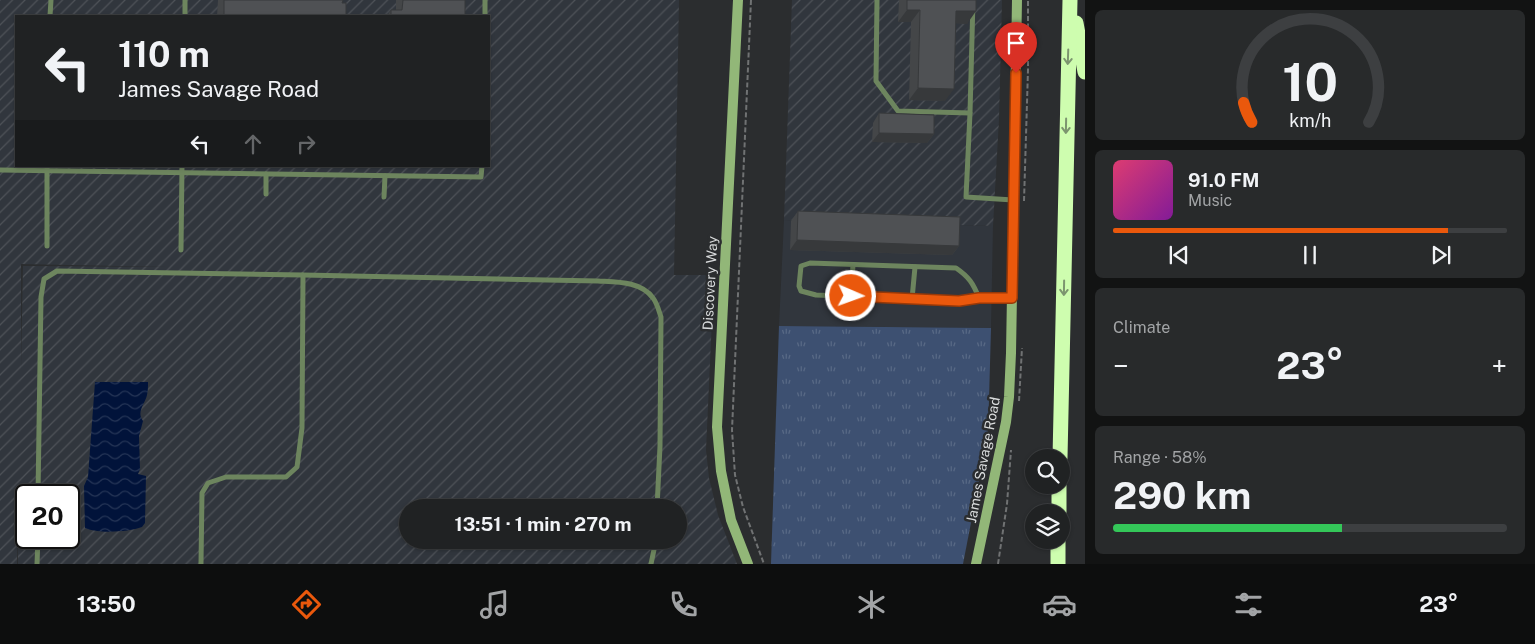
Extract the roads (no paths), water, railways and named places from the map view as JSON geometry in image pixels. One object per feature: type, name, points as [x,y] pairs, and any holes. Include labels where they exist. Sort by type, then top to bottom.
[{"type":"highway","points":[[1070,1],[1085,72]]},
{"type":"highway","points":[[1060,449],[1070,1]]},
{"type":"highway","points":[[1058,549],[1058,564]]},
{"type":"street","name":"Discovery Way","points":[[738,0],[718,427],[721,471],[731,520],[748,564]]},
{"type":"street","name":"James Savage Road","points":[[976,564],[1007,416],[1010,379],[1017,0]]},
{"type":"lane","points":[[50,0],[50,15]]},
{"type":"lane","points":[[185,15],[186,0]]},
{"type":"lane","points":[[485,0],[486,15]]},
{"type":"lane","points":[[878,0],[876,81],[898,111],[970,113]]},
{"type":"lane","points":[[973,0],[966,197],[1014,200]]},
{"type":"lane","points":[[0,170],[182,169],[266,174],[481,177],[482,167]]},
{"type":"lane","points":[[47,169],[47,246]]},
{"type":"lane","points":[[181,250],[182,169]]},
{"type":"lane","points":[[266,174],[266,194]]},
{"type":"lane","points":[[384,196],[385,176]]},
{"type":"lane","points":[[979,298],[973,283],[956,268],[810,263],[801,266],[799,286],[801,291],[816,294],[959,301],[979,298],[1012,298]]},
{"type":"lane","points":[[851,296],[853,265]]},
{"type":"lane","points":[[912,299],[915,267]]},
{"type":"lane","points":[[38,484],[41,297],[44,279],[56,272],[598,281],[621,282],[639,287],[653,298],[661,317],[660,446],[657,499]]},
{"type":"lane","points":[[201,564],[202,493],[208,483],[226,476],[286,477],[297,467],[302,428],[303,275]]},
{"type":"lane","points":[[37,564],[38,549]]},
{"type":"lane","points":[[651,564],[654,549]]},
{"type":"water","points":[[95,382],[148,382],[147,395],[140,414],[143,421],[139,436],[140,469],[138,474],[146,476],[145,523],[142,527],[114,532],[85,528],[84,486],[88,477]]}]
